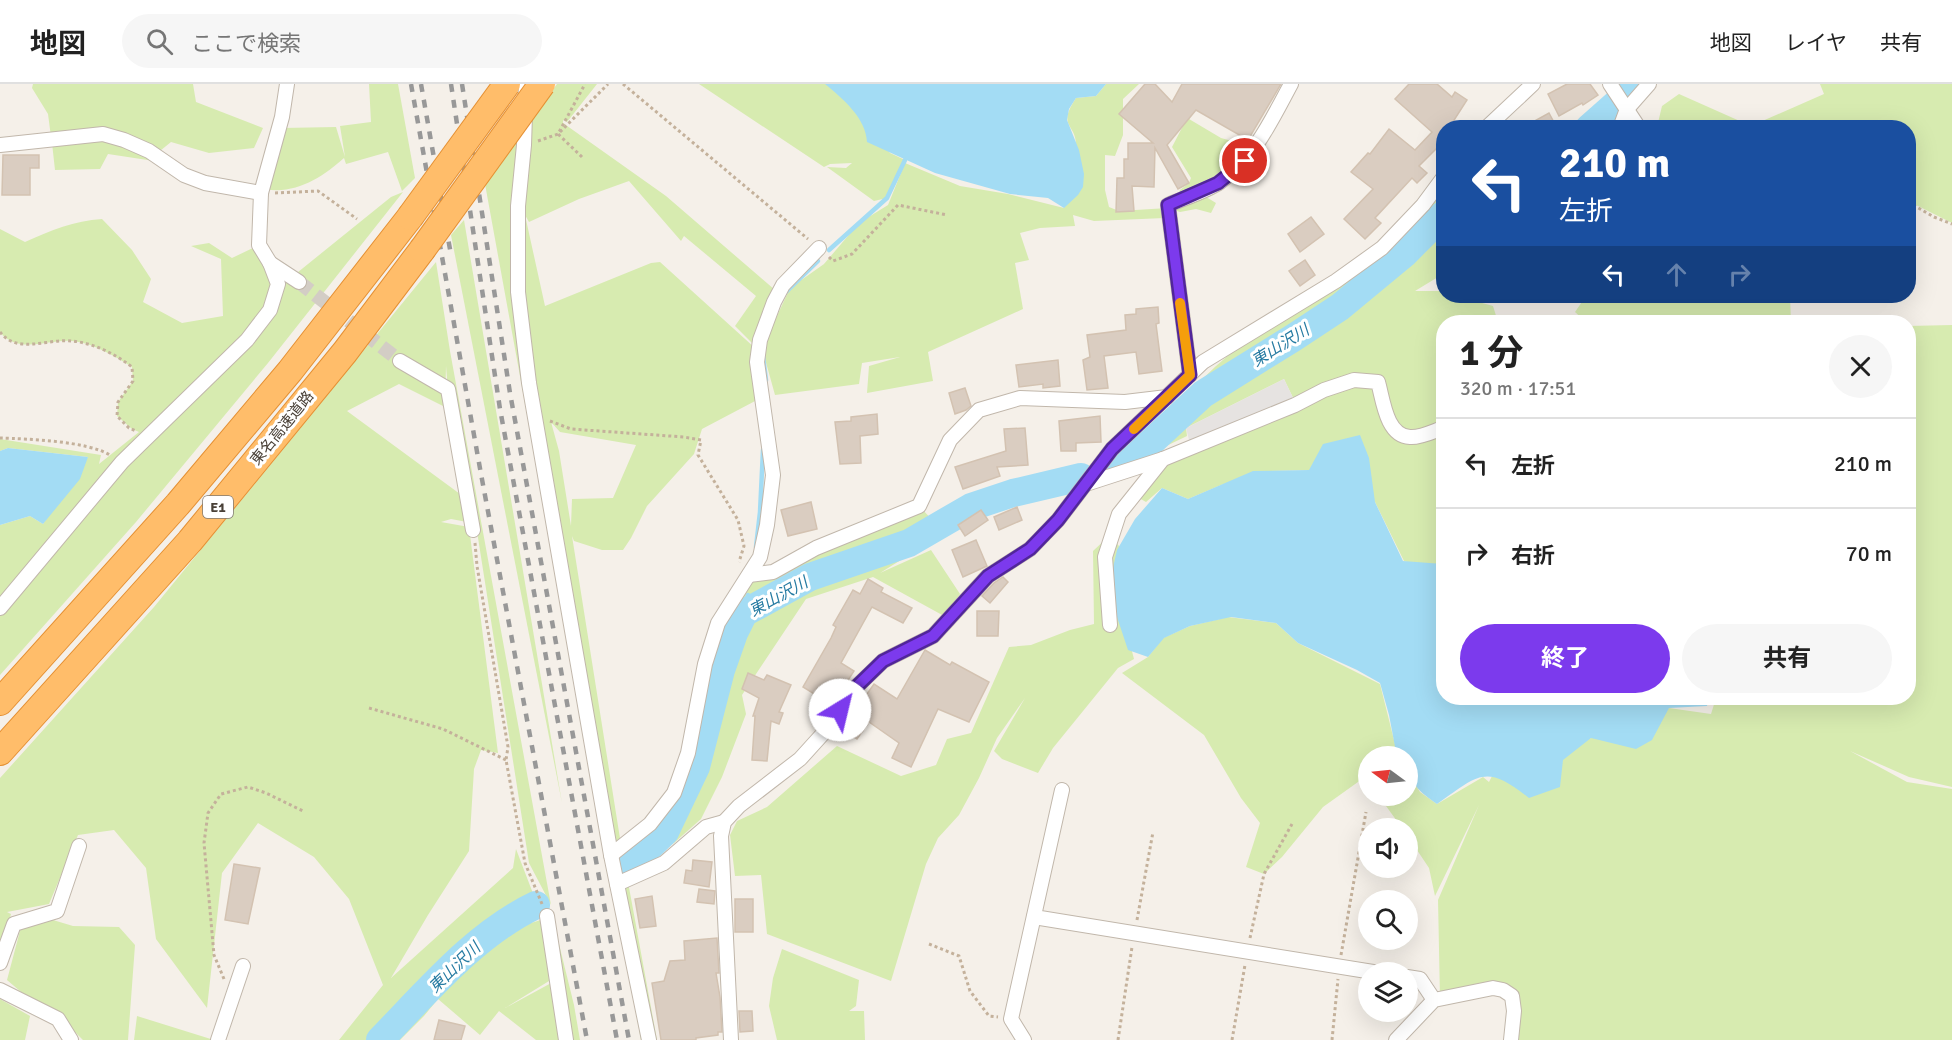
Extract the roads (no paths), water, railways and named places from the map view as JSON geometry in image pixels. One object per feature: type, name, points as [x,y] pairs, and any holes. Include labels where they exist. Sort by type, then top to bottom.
[{"type":"highway","name":"東名高速道路","points":[[0,702],[193,486],[290,371],[410,217],[507,84]]},
{"type":"highway","name":"東名高速道路","points":[[0,752],[190,541],[345,352],[542,84]]},
{"type":"street","points":[[0,608],[122,462],[247,340],[270,310],[278,284],[270,263],[259,245],[261,193],[282,117],[287,84]]},
{"type":"street","points":[[526,84],[525,145],[518,206],[518,292],[535,415],[611,855],[649,1040]]},
{"type":"street","points":[[1190,375],[1168,205],[1218,183],[1245,161],[1269,126],[1291,84]]},
{"type":"street","points":[[1495,120],[1533,84]]},
{"type":"street","points":[[1622,120],[1626,107],[1649,84]]},
{"type":"street","points":[[1611,86],[1634,120]]},
{"type":"street","points":[[0,145],[103,134],[124,140],[148,151],[184,175],[205,183],[261,193]]},
{"type":"street","points":[[617,884],[664,863],[706,826],[724,822],[740,806],[800,759],[829,727],[850,693],[883,661],[933,636],[988,576],[1030,549],[1058,520],[1112,449],[1203,362],[1336,281],[1382,248],[1423,205],[1436,187]]},
{"type":"street","points":[[611,855],[650,824],[674,793],[688,753],[705,664],[718,623],[760,557],[767,525],[773,475],[757,362],[760,340],[783,285],[819,248]]},
{"type":"street","points":[[270,263],[299,282]]},
{"type":"street","points":[[400,361],[448,389],[473,530]]},
{"type":"street","points":[[1086,484],[1163,459],[1295,405],[1324,390],[1354,380],[1378,382],[1386,417],[1400,434],[1410,437],[1436,430]]},
{"type":"street","points":[[749,575],[772,572],[816,548],[919,506],[950,440],[980,410],[1020,398],[1125,402],[1167,397]]},
{"type":"street","points":[[1110,625],[1105,557],[1119,514],[1163,459]]},
{"type":"street","points":[[1024,1040],[1011,1018],[1062,790]]},
{"type":"street","points":[[724,822],[722,836],[731,1040]]},
{"type":"street","points":[[0,963],[14,924],[57,912],[79,846]]},
{"type":"street","points":[[547,916],[566,1040]]},
{"type":"street","points":[[1034,917],[1358,970]]},
{"type":"street","points":[[218,1040],[243,966]]},
{"type":"street","points":[[1418,979],[1434,1000]]},
{"type":"street","points":[[1396,1040],[1434,1000],[1492,988],[1503,990],[1512,996],[1514,1011],[1511,1040]]},
{"type":"street","points":[[0,990],[58,1019],[71,1040]]},
{"type":"water","points":[[825,84],[1106,84],[1096,96],[1076,98],[1069,109],[1067,120],[1079,150],[1084,174],[1083,187],[1064,208],[1048,198],[1010,194],[935,173],[867,142],[866,133],[858,117]]},
{"type":"water","points":[[1360,435],[1369,458],[1375,502],[1403,561],[1436,563],[1436,705],[1707,706],[1669,708],[1652,740],[1636,749],[1591,738],[1563,760],[1560,787],[1529,798],[1502,780],[1482,777],[1463,786],[1437,804],[1418,788],[1418,746],[1395,746],[1380,683],[1298,643],[1276,623],[1231,617],[1190,626],[1164,638],[1148,657],[1128,650],[1108,590],[1117,550],[1135,519],[1162,488],[1188,499],[1253,471],[1309,470],[1323,444]]},
{"type":"water","points":[[8,448],[88,457],[80,479],[43,524],[30,516],[0,525],[0,451]]},
{"type":"waterway","name":"東山沢川","points":[[1598,120],[1636,84]]},
{"type":"waterway","points":[[829,250],[887,198],[905,160]]},
{"type":"waterway","name":"東山沢川","points":[[1113,467],[1134,458],[1203,394],[1340,307],[1404,254],[1436,222]]},
{"type":"waterway","points":[[786,292],[818,261]]},
{"type":"waterway","points":[[763,356],[766,380]]},
{"type":"waterway","points":[[756,547],[763,450]]},
{"type":"waterway","name":"東山沢川","points":[[622,869],[665,832],[696,767],[721,670],[744,613],[810,577],[909,543],[971,507],[1013,493],[1081,477]]},
{"type":"waterway","points":[[744,613],[748,595]]},
{"type":"waterway","name":"東山沢川","points":[[380,1040],[472,948],[514,917],[536,905]]},
{"type":"tunnel","points":[[299,282],[400,361]]},
{"type":"railway","points":[[411,84],[587,1040]]},
{"type":"railway","points":[[421,84],[451,255]]},
{"type":"railway","points":[[451,84],[500,409],[617,1040]]},
{"type":"railway","points":[[462,84],[510,393],[629,1040]]}]
